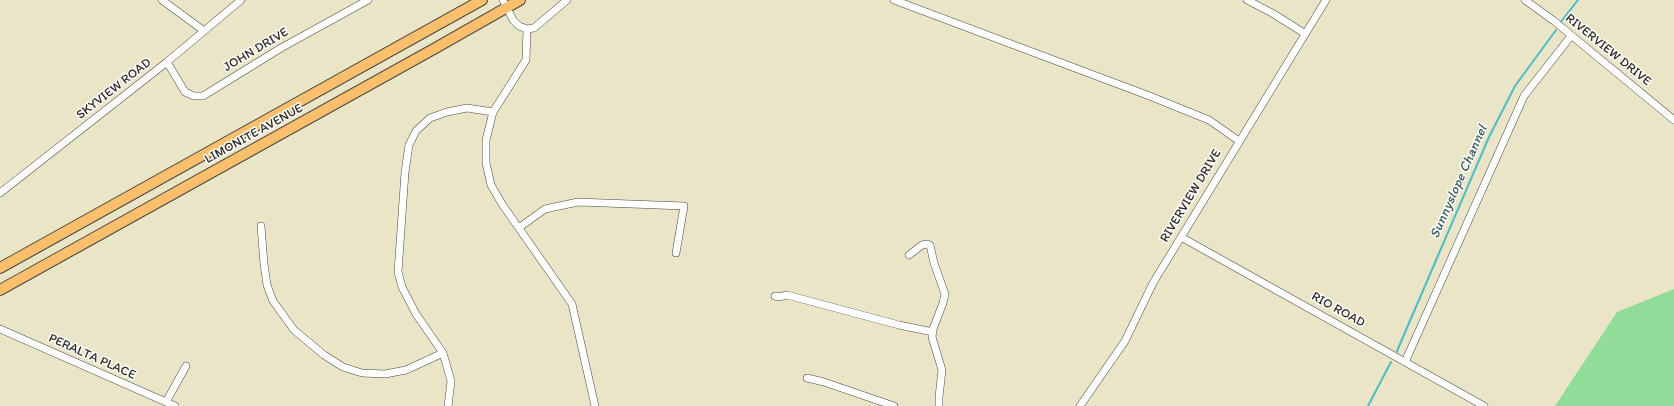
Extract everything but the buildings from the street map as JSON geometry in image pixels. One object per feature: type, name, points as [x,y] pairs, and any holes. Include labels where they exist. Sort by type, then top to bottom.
[{"type":"main road","name":"LIMONITE AVENUE","points":[[0,268],[482,0]]},
{"type":"main road","name":"LIMONITE AVENUE","points":[[0,290],[505,4],[520,0]]},
{"type":"street","points":[[162,0],[204,31]]},
{"type":"street","name":"SKYVIEW ROAD","points":[[0,194],[167,62],[241,0]]},
{"type":"street","name":"JOHN DRIVE","points":[[167,62],[185,92],[194,96],[203,96],[360,2],[368,0]]},
{"type":"street","points":[[505,4],[513,20],[519,26],[527,29],[534,28],[567,0]]},
{"type":"street","points":[[894,0],[1147,95],[1209,120],[1239,141]]},
{"type":"street","points":[[1247,0],[1304,33]]},
{"type":"street","name":"RIVERVIEW DRIVE","points":[[1080,406],[1125,341],[1153,283],[1304,33],[1326,0]]},
{"type":"street","name":"RIVERVIEW DRIVE","points":[[1525,0],[1554,21],[1570,36],[1674,120]]},
{"type":"street","points":[[527,29],[526,60],[493,112],[486,140],[486,164],[491,185],[502,204],[520,227],[572,304],[595,406]]},
{"type":"street","points":[[1402,360],[1524,96],[1570,36]]},
{"type":"street","points":[[448,406],[451,381],[442,353],[416,314],[402,287],[398,272],[405,172],[409,145],[416,131],[430,118],[447,112],[466,108],[493,112]]},
{"type":"street","points":[[520,227],[545,208],[578,202],[684,206],[676,253]]},
{"type":"street","points":[[261,226],[267,285],[273,301],[294,330],[324,354],[343,367],[362,373],[385,374],[406,370],[442,353]]},
{"type":"street","name":"RIO ROAD","points":[[1181,237],[1484,406]]},
{"type":"street","points":[[909,255],[926,244],[932,248],[934,263],[945,294],[943,303],[935,321],[932,337],[942,370],[939,406]]},
{"type":"street","points":[[775,296],[779,297],[787,295],[899,325],[933,332]]},
{"type":"street","name":"PERALTA PLACE","points":[[0,329],[175,406]]},
{"type":"street","points":[[166,402],[186,366]]},
{"type":"street","points":[[807,378],[824,382],[894,406]]},
{"type":"green space","points":[[1674,289],[1674,406],[1555,406],[1617,312]]},
{"type":"waterway","name":"Sunnyslope Channel","points":[[1560,23],[1578,0]]},
{"type":"waterway","name":"Sunnyslope Channel","points":[[1397,351],[1489,137],[1515,86],[1556,30]]},
{"type":"waterway","name":"Sunnyslope Channel","points":[[1368,406],[1391,362]]}]
